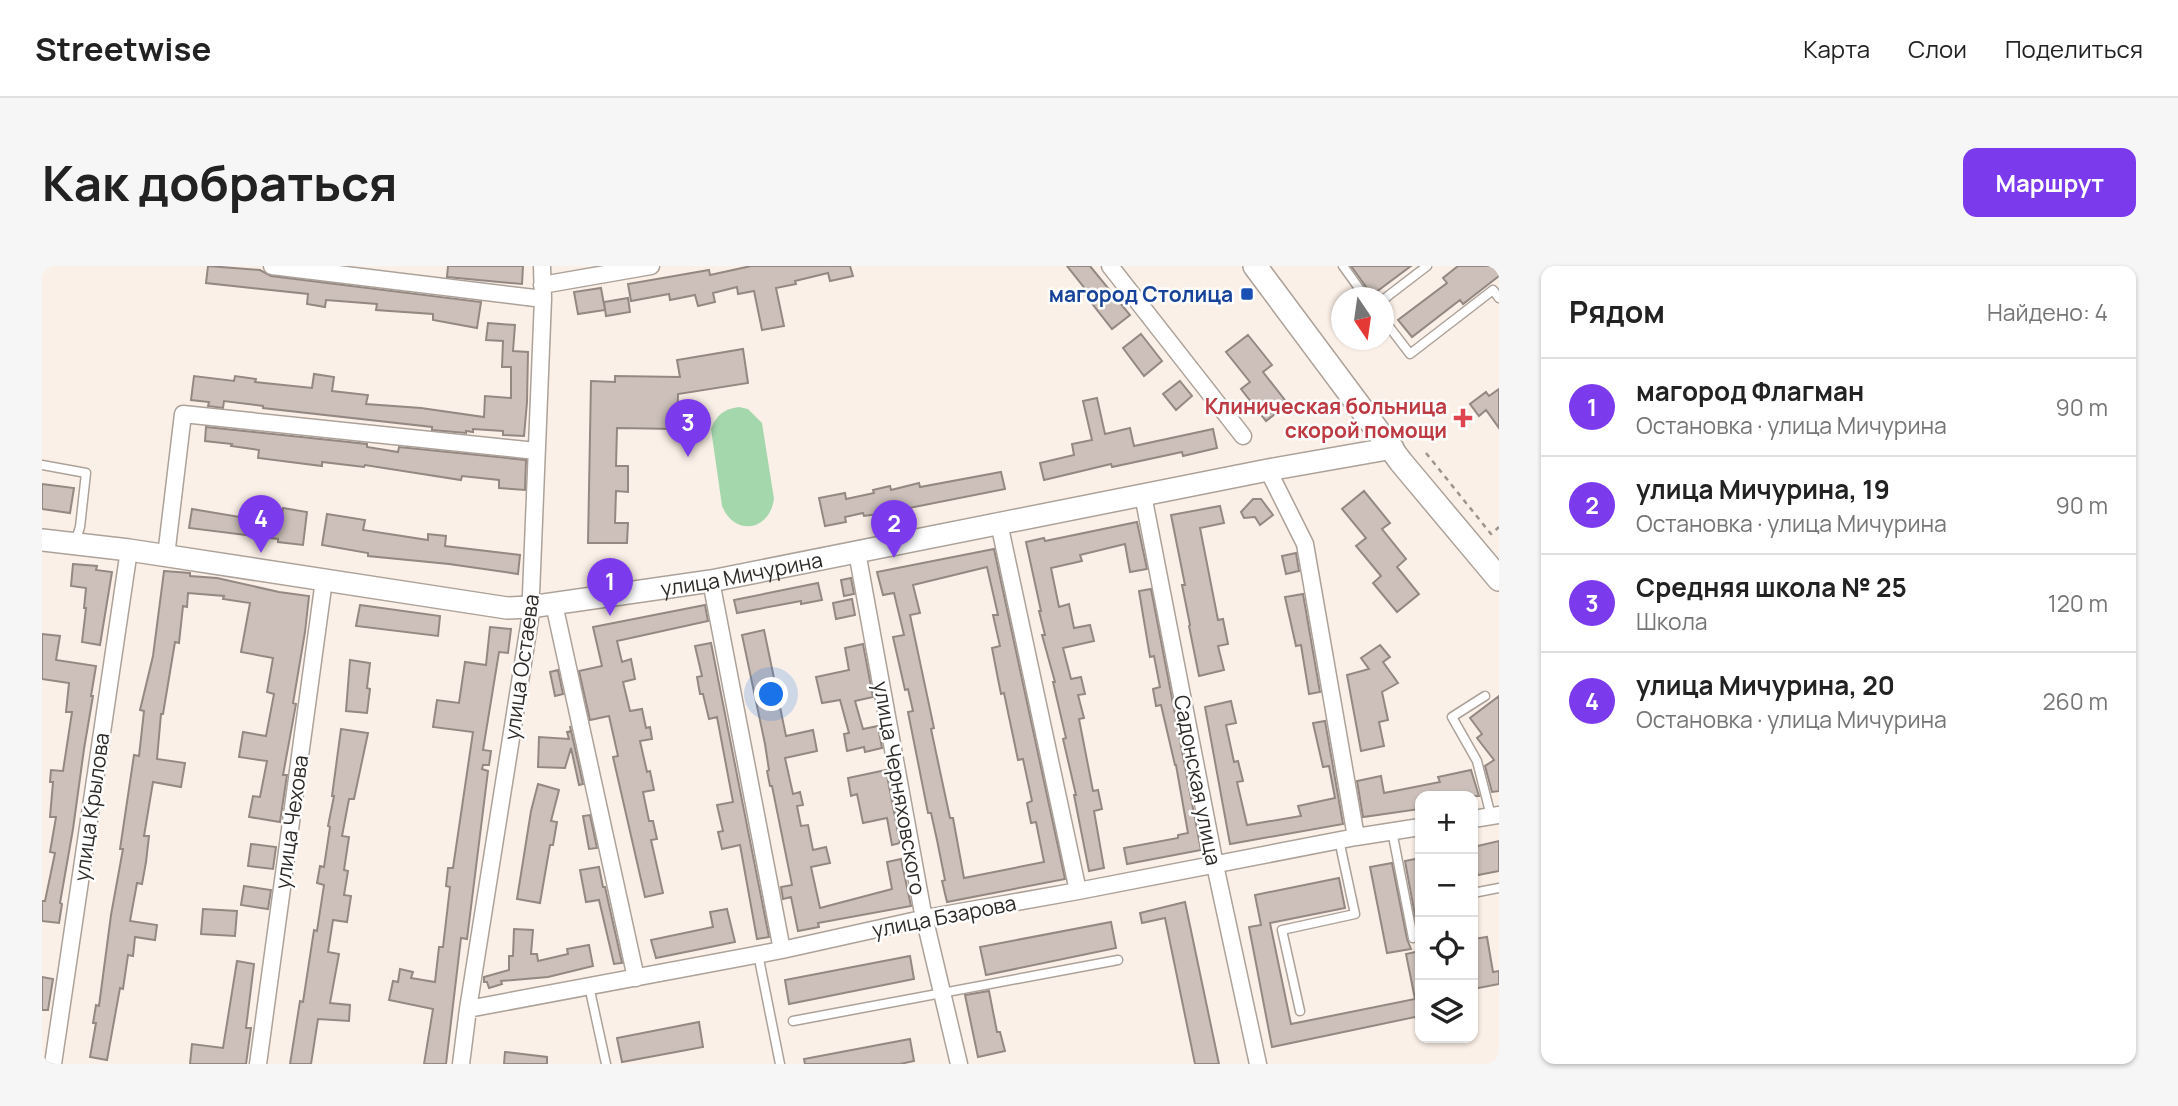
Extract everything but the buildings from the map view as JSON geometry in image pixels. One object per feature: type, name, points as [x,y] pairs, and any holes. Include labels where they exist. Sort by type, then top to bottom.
[{"type":"main road","points":[[1255,266],[1401,462],[1499,579]]},
{"type":"street","points":[[272,266],[543,292],[650,266]]},
{"type":"street","name":"улица Остаева","points":[[461,1064],[530,607],[542,266]]},
{"type":"street","points":[[1110,266],[1243,436]]},
{"type":"street","points":[[166,555],[183,414],[536,451]]},
{"type":"street","name":"улица Мичурина","points":[[42,540],[166,555],[507,608],[530,607],[711,581],[1268,470],[1393,449]]},
{"type":"street","points":[[1268,470],[1305,544],[1356,836]]},
{"type":"street","name":"Садонская улица","points":[[1143,495],[1215,865],[1258,1064]]},
{"type":"street","points":[[999,523],[1078,891]]},
{"type":"street","name":"улица Крылова","points":[[53,1064],[129,550]]},
{"type":"street","name":"улица Черняховского","points":[[857,552],[922,908],[958,1064]]},
{"type":"street","name":"улица Чехова","points":[[258,1064],[324,580]]},
{"type":"street","points":[[711,581],[782,950]]},
{"type":"street","points":[[554,604],[636,978]]},
{"type":"street","name":"улица Бзарова","points":[[468,1009],[782,950],[926,918],[1356,836],[1415,828]]},
{"type":"lane","points":[[1343,266],[1358,287]]},
{"type":"lane","points":[[1394,291],[1427,266]]},
{"type":"lane","points":[[1394,333],[1410,354],[1493,290],[1499,298]]},
{"type":"lane","points":[[42,465],[86,473],[80,527],[74,544]]},
{"type":"lane","points":[[1485,696],[1452,717],[1477,761],[1495,816]]},
{"type":"lane","points":[[1392,831],[1415,938]]},
{"type":"lane","points":[[1300,1011],[1282,930],[1355,915],[1339,840]]},
{"type":"lane","points":[[1478,892],[1499,888]]},
{"type":"lane","points":[[758,954],[780,1064]]},
{"type":"lane","points":[[793,1021],[1118,960]]},
{"type":"lane","points":[[589,986],[606,1064]]},
{"type":"path","points":[[1426,453],[1491,534],[1499,527]]},
{"type":"green space","points":[[739,407],[748,409],[762,423],[774,499],[765,518],[759,524],[751,526],[734,522],[722,506],[711,429],[721,414]]},
{"type":"place","name":"магород Столица","points":[[1247,294]]},
{"type":"place","name":"Клиническая больница скорой помощи","points":[[1463,418]]},
{"type":"place","name":"Средняя школа № 25","points":[[688,457]]},
{"type":"place","name":"улица Мичурина, 20","points":[[261,553]]},
{"type":"place","name":"улица Мичурина, 19","points":[[894,558]]},
{"type":"place","name":"магород Флагман","points":[[610,616]]}]
